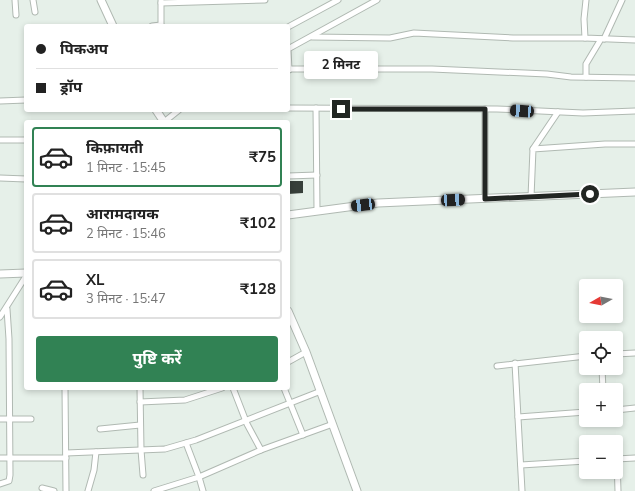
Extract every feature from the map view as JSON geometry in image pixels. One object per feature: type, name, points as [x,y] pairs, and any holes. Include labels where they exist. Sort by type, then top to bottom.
[{"type":"street","points":[[15,0],[16,15]]},
{"type":"street","points":[[33,0],[35,12]]},
{"type":"street","points":[[101,0],[112,24]]},
{"type":"street","points":[[161,24],[161,2],[265,0]]},
{"type":"street","points":[[290,25],[338,0]]},
{"type":"street","points":[[290,48],[377,0]]},
{"type":"street","points":[[586,0],[584,19],[586,38]]},
{"type":"street","points":[[586,77],[586,64],[603,39],[622,0]]},
{"type":"street","points":[[312,37],[390,38],[414,33],[513,38],[635,40]]},
{"type":"street","points":[[290,70],[432,69],[635,78]]},
{"type":"street","points":[[0,101],[24,100]]},
{"type":"street","points":[[290,108],[354,110],[485,109],[558,112],[635,111]]},
{"type":"street","points":[[316,108],[317,210]]},
{"type":"street","points":[[485,109],[485,199]]},
{"type":"street","points":[[166,120],[173,112]]},
{"type":"street","points":[[531,197],[533,149],[558,112]]},
{"type":"street","points":[[0,140],[24,140]]},
{"type":"street","points":[[533,149],[605,144],[635,144]]},
{"type":"street","points":[[290,176],[317,176]]},
{"type":"street","points":[[0,178],[24,179]]},
{"type":"street","points":[[290,215],[378,203],[635,192]]},
{"type":"street","points":[[0,274],[24,274]]},
{"type":"street","points":[[0,317],[7,309],[24,278]]},
{"type":"street","points":[[0,484],[9,481],[10,458],[9,339],[7,309]]},
{"type":"street","points":[[290,322],[306,352],[357,491]]},
{"type":"street","points":[[290,361],[306,352]]},
{"type":"street","points":[[623,354],[635,353]]},
{"type":"street","points":[[497,366],[579,357]]},
{"type":"street","points":[[515,363],[522,491]]},
{"type":"street","points":[[65,390],[66,491]]},
{"type":"street","points":[[140,390],[140,425],[143,475]]},
{"type":"street","points":[[140,402],[185,400],[216,390]]},
{"type":"street","points":[[234,390],[245,419],[261,450]]},
{"type":"street","points":[[285,390],[303,435]]},
{"type":"street","points":[[0,458],[165,449],[186,444],[245,419],[321,391]]},
{"type":"street","points":[[623,409],[635,408]]},
{"type":"street","points":[[518,417],[579,413]]},
{"type":"street","points":[[0,418],[31,419]]},
{"type":"street","points":[[154,491],[199,477],[261,450],[333,424]]},
{"type":"street","points":[[100,429],[140,425]]},
{"type":"street","points":[[186,444],[203,491]]},
{"type":"street","points":[[88,491],[94,470],[96,452]]},
{"type":"street","points":[[623,459],[635,458]]},
{"type":"street","points":[[521,465],[579,461]]},
{"type":"street","points":[[617,479],[618,491]]},
{"type":"street","points":[[42,488],[54,491]]},
{"type":"building","points":[[290,181],[303,181],[303,193],[290,194]]},
{"type":"route","points":[[341,109],[485,109],[485,199],[590,194]]}]
